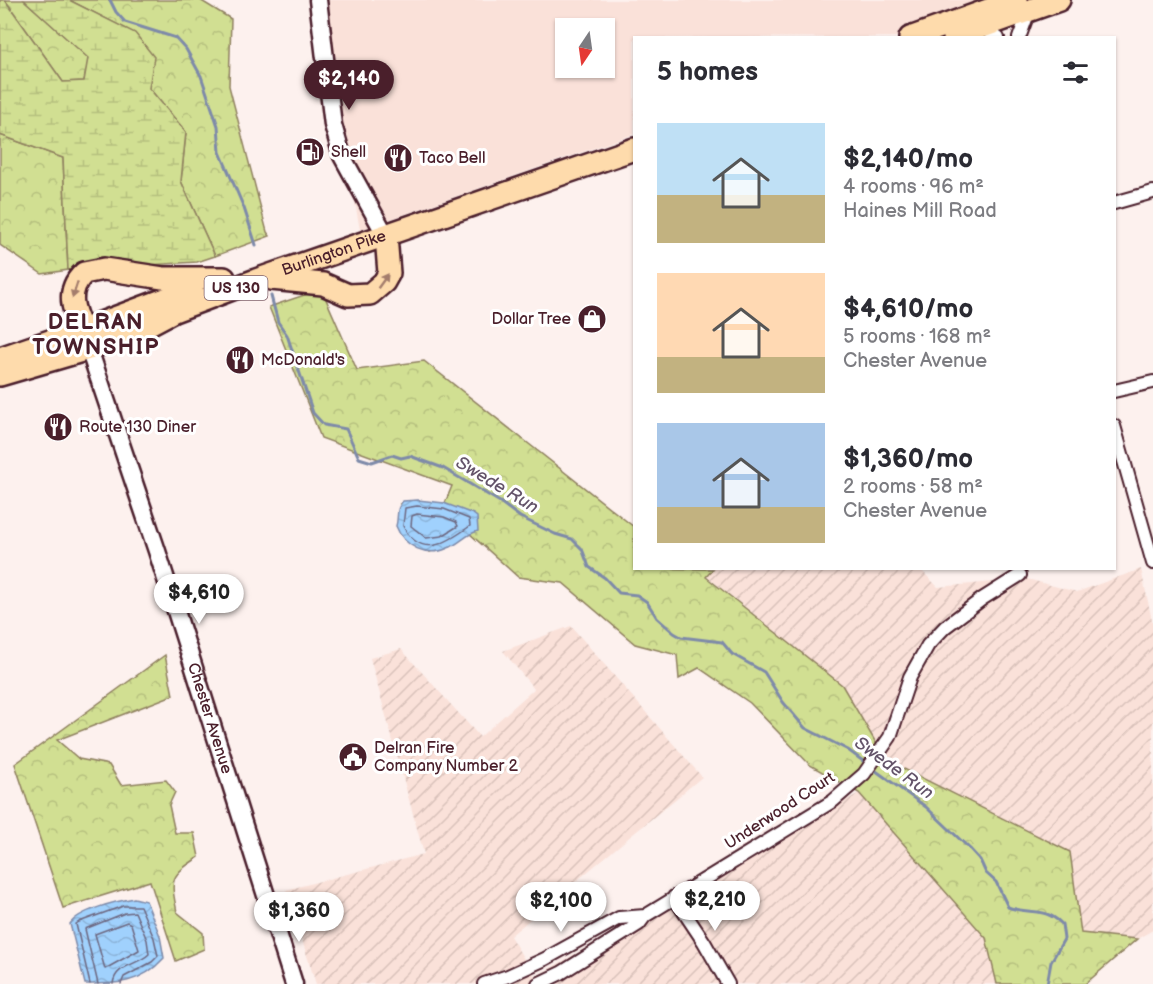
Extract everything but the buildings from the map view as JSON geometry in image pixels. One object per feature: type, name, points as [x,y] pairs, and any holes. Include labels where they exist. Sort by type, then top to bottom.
[{"type":"highway","points":[[917,36],[1023,5],[1059,0]]},
{"type":"highway","points":[[959,36],[978,29],[1023,5]]},
{"type":"highway","name":"Burlington Pike","points":[[0,358],[140,329],[174,311],[633,134]]},
{"type":"highway","name":"Burlington Pike","points":[[0,375],[86,340],[224,278],[633,149]]},
{"type":"highway","points":[[262,278],[323,284],[348,295],[370,294],[384,282],[389,273],[389,252],[382,230]]},
{"type":"highway","points":[[86,340],[75,315],[72,301],[74,288],[84,273],[104,269],[163,278],[224,278]]},
{"type":"street","points":[[318,0],[333,125],[342,156],[382,230]]},
{"type":"street","points":[[1019,36],[1023,5]]},
{"type":"street","points":[[978,29],[995,36]]},
{"type":"street","points":[[1116,202],[1153,192]]},
{"type":"street","name":"Chester Avenue","points":[[86,340],[157,551],[294,984]]},
{"type":"street","points":[[1116,391],[1153,382]]},
{"type":"street","points":[[1116,433],[1153,563]]},
{"type":"street","name":"Underwood Court","points":[[538,984],[561,973],[639,924],[645,916],[674,897],[833,801],[864,774],[890,737],[910,677],[928,645],[945,627],[1020,575]]},
{"type":"street","points":[[674,897],[728,984]]},
{"type":"street","points":[[484,984],[545,959],[619,918],[645,916]]},
{"type":"shaded area","points":[[318,0],[1018,0],[913,36],[633,36],[633,134],[360,230]]},
{"type":"shaded area","points":[[1141,569],[1153,625],[1153,930],[1137,939],[1081,933],[1070,852],[886,760],[842,685],[706,576],[711,570],[921,570],[938,587],[1027,579],[1077,592]]},
{"type":"shaded area","points":[[571,626],[702,777],[510,936],[535,977],[859,793],[986,938],[997,984],[316,984],[286,890],[424,854],[370,658],[401,649],[480,737],[534,689],[503,651]]},
{"type":"green space","points":[[0,0],[5,0],[63,82],[84,81],[88,58],[24,0],[69,0],[135,33],[154,57],[149,88],[186,132],[181,181],[215,256],[197,262],[68,270],[63,158],[0,135]]},
{"type":"green space","points":[[5,0],[24,0],[89,58],[84,81],[63,82]]},
{"type":"green space","points":[[69,0],[200,0],[231,19],[229,86],[267,232],[270,236],[215,256],[181,181],[186,132],[149,88],[134,33]]},
{"type":"green space","points":[[0,135],[63,158],[68,270],[42,274],[0,245]]},
{"type":"green space","points":[[319,290],[325,297],[357,370],[424,361],[633,526],[633,570],[712,570],[706,577],[842,685],[886,760],[1070,852],[1081,933],[1137,939],[1085,984],[997,984],[986,938],[859,793],[810,765],[750,703],[699,668],[679,679],[677,655],[635,644],[563,583],[518,577],[470,534],[430,552],[400,504],[445,503],[452,486],[321,438],[269,307]]},
{"type":"green space","points":[[165,655],[173,695],[57,740],[79,759],[109,765],[121,785],[166,780],[175,792],[169,805],[175,833],[194,833],[199,857],[177,874],[174,879],[173,892],[177,912],[203,933],[204,949],[176,961],[150,881],[63,908],[15,764]]},
{"type":"water","points":[[403,501],[444,503],[473,514],[477,517],[478,531],[440,551],[417,549],[405,540],[396,526],[398,510]]},
{"type":"water","points":[[134,898],[146,901],[160,936],[164,958],[146,973],[128,981],[85,984],[70,924],[90,910]]},
{"type":"waterway","name":"Swede Run","points":[[110,0],[116,12],[125,22],[176,38],[186,49],[201,76],[218,126],[220,152],[244,208],[256,245]]},
{"type":"waterway","name":"Swede Run","points":[[271,296],[278,322],[287,335],[313,413],[324,425],[346,429],[359,458],[372,462],[392,455],[401,458],[410,456],[443,468],[500,502],[520,517],[555,534],[572,539],[582,549],[589,567],[605,578],[619,593],[637,595],[647,602],[657,618],[681,637],[722,642],[732,654],[764,672],[783,702],[805,728],[848,750],[867,764]]},
{"type":"waterway","name":"Swede Run","points":[[872,768],[926,807],[970,849],[980,860],[986,873],[996,882],[1008,907],[1043,913],[1062,924],[1064,939],[1051,962],[1047,984]]},
{"type":"place","name":"Shell","points":[[310,152]]},
{"type":"place","name":"Taco Bell","points":[[398,158]]},
{"type":"place","name":"Dollar Tree","points":[[592,319]]},
{"type":"place","name":"McDonald's","points":[[240,360]]},
{"type":"place","name":"Route 130 Diner","points":[[58,427]]},
{"type":"place","name":"Delran Fire Company Number 2","points":[[353,757]]},
{"type":"district","name":"DELRAN TOWNSHIP","points":[[96,334]]}]
